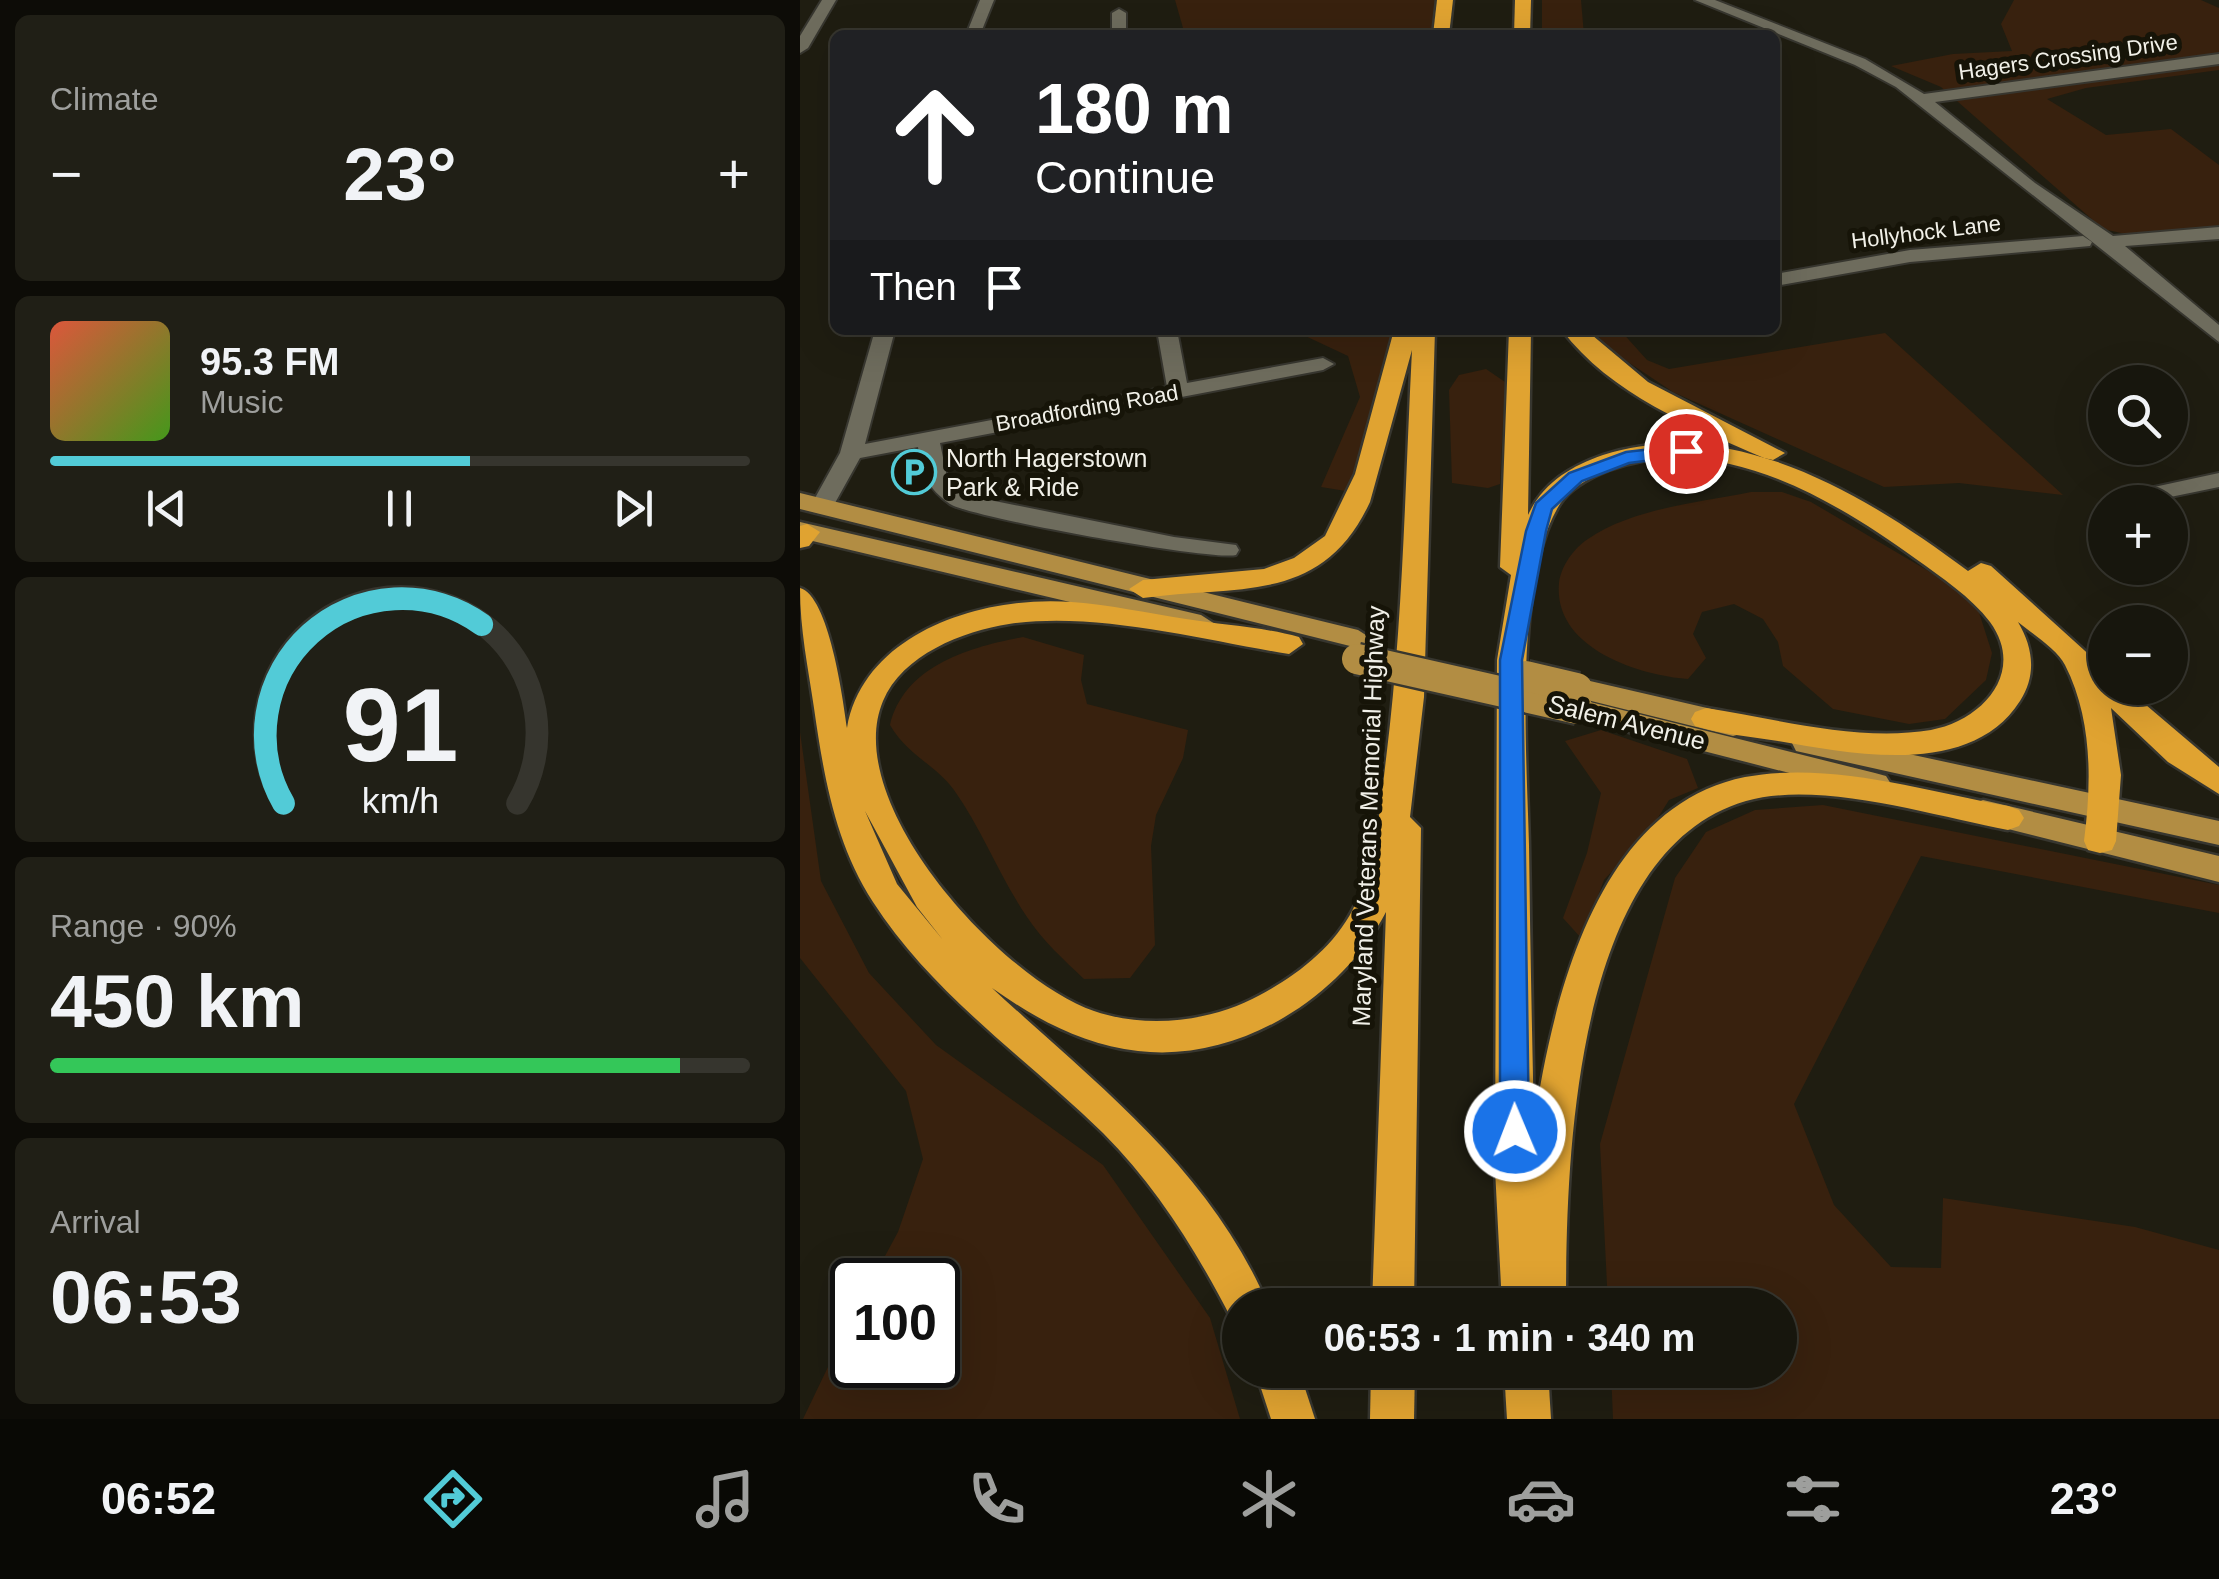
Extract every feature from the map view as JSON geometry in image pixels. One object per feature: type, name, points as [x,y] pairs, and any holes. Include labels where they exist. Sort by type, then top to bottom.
[{"type":"highway","points":[[1442,30],[1446,0]]},
{"type":"highway","points":[[1522,30],[1523,0]]},
{"type":"highway","points":[[1143,588],[1173,584],[1216,586],[1276,575],[1300,566],[1334,541],[1354,510],[1404,335]]},
{"type":"highway","name":"Maryland Veterans Memorial Highway","points":[[1393,1288],[1409,696],[1424,335]]},
{"type":"highway","points":[[1520,335],[1511,660],[1515,1168],[1522,1288]]},
{"type":"highway","points":[[1578,335],[1627,379],[1665,402],[1904,518],[1978,569],[2088,669]]},
{"type":"highway","points":[[1511,660],[1536,531],[1543,507],[1557,490],[1599,464],[1655,452],[1686,451],[1767,467],[1884,525],[1989,604],[2004,622],[2019,656],[2018,677],[2000,710],[1955,736],[1881,741],[1706,719]]},
{"type":"highway","points":[[800,597],[816,644],[839,788],[883,889],[960,981],[1118,1123],[1159,1168],[1197,1219],[1237,1288]]},
{"type":"highway","points":[[1289,644],[1071,611],[1042,609],[982,619],[931,639],[906,656],[872,694],[861,739],[868,779],[914,876],[972,948],[1013,987],[1042,1008],[1110,1032],[1184,1035],[1228,1027],[1267,1010],[1301,989],[1356,935],[1381,878],[1409,696]]},
{"type":"highway","points":[[2067,649],[2099,708],[2105,733],[2100,842]]},
{"type":"highway","points":[[2126,705],[2179,754],[2219,783]]},
{"type":"highway","points":[[1546,1288],[1550,1148],[1566,1049],[1619,897],[1662,832],[1684,811],[1714,798],[1776,786],[1814,787],[2008,818]]},
{"type":"highway","points":[[1283,1388],[1292,1419]]},
{"type":"highway","points":[[1392,1419],[1393,1388]]},
{"type":"highway","points":[[1527,1388],[1529,1419]]},
{"type":"highway","points":[[1541,1419],[1542,1388]]},
{"type":"main road","name":"Salem Avenue","points":[[811,504],[1143,588],[1358,649],[1578,699],[2100,842],[2219,869]]},
{"type":"main road","points":[[802,534],[811,504]]},
{"type":"main road","name":"Salem Avenue","points":[[802,534],[1289,644],[1358,649]]},
{"type":"main road","name":"Salem Avenue","points":[[1578,699],[1706,719],[2219,833]]},
{"type":"street","points":[[800,48],[830,0]]},
{"type":"street","points":[[975,30],[987,0]]},
{"type":"street","points":[[1702,0],[1778,30]]},
{"type":"street","points":[[1119,14],[1119,30]]},
{"type":"street","points":[[1780,31],[1860,62],[1924,99],[2030,187],[2109,242],[2219,336]]},
{"type":"street","name":"Hagers Crossing Drive","points":[[1924,99],[2219,59]]},
{"type":"street","points":[[2030,187],[2083,242],[2149,296],[2219,345]]},
{"type":"street","points":[[2052,210],[2109,242],[2149,296]]},
{"type":"street","points":[[2109,242],[2219,233]]},
{"type":"street","name":"Hollyhock Lane","points":[[1780,279],[1910,256],[2083,242]]},
{"type":"street","points":[[811,504],[851,452],[884,335]]},
{"type":"street","points":[[1168,335],[1178,391]]},
{"type":"street","name":"Broadfording Road","points":[[851,452],[1322,364]]},
{"type":"street","points":[[927,437],[936,480],[962,502],[1174,545],[1226,550]]},
{"type":"street","points":[[2188,487],[2219,480]]},
{"type":"shaded area","points":[[1175,0],[1437,0],[1434,30],[1184,30]]},
{"type":"shaded area","points":[[1542,0],[1581,0],[1584,30],[1542,30]]},
{"type":"shaded area","points":[[2014,0],[2201,0],[2219,8],[2219,70],[2086,88],[2047,99],[2106,135],[2171,129],[2219,165],[2219,234],[2157,241],[2103,229],[1941,87],[1891,66],[1953,54],[2012,51],[2001,24]]},
{"type":"shaded area","points":[[1885,333],[2063,495],[1959,483],[1884,487],[1673,392],[1616,354],[1596,335],[1624,335],[1647,360],[1669,369]]},
{"type":"shaded area","points":[[1303,335],[1397,335],[1352,492],[1321,487],[1360,397],[1348,356]]},
{"type":"shaded area","points":[[1486,369],[1505,382],[1500,484],[1488,488],[1452,483],[1449,390],[1459,375]]},
{"type":"shaded area","points":[[1751,492],[1782,492],[1811,502],[1954,586],[1977,606],[1992,653],[1986,680],[1945,719],[1909,724],[1833,709],[1783,666],[1778,642],[1763,619],[1734,604],[1702,612],[1693,634],[1706,658],[1688,679],[1646,671],[1602,654],[1570,625],[1561,606],[1559,583],[1565,564],[1583,543],[1645,513]]},
{"type":"shaded area","points":[[1023,637],[1084,655],[1081,680],[1087,704],[1188,730],[1183,758],[1156,815],[1151,846],[1155,945],[1130,978],[1084,979],[1054,950],[1017,901],[954,790],[905,745],[890,725],[909,688],[924,674],[961,654]]},
{"type":"shaded area","points":[[1601,730],[1687,759],[1698,788],[1669,800],[1652,827],[1604,880],[1582,939],[1563,918],[1587,853],[1601,793],[1565,741]]},
{"type":"shaded area","points":[[800,732],[821,881],[869,973],[936,1045],[1103,1165],[1210,1318],[1222,1358],[1222,1388],[1231,1388],[1240,1419],[803,1419],[830,1363],[830,1388],[960,1388],[960,1258],[884,1258],[898,1232],[923,1159],[906,1091],[800,958]]},
{"type":"shaded area","points":[[1823,805],[2219,885],[2219,913],[1921,856],[1794,1104],[1834,1205],[1891,1267],[1941,1268],[1943,1198],[2135,1227],[2219,1250],[2219,1419],[1613,1419],[1612,1388],[1797,1388],[1797,1288],[1607,1288],[1600,1144],[1675,878],[1706,832],[1755,810]]},
{"type":"place","name":"North Hagerstown Park & Ride","points":[[914,472]]},
{"type":"route","points":[[1515,1131],[1511,660],[1536,531],[1543,507],[1557,490],[1599,464],[1655,452],[1686,451]]}]
